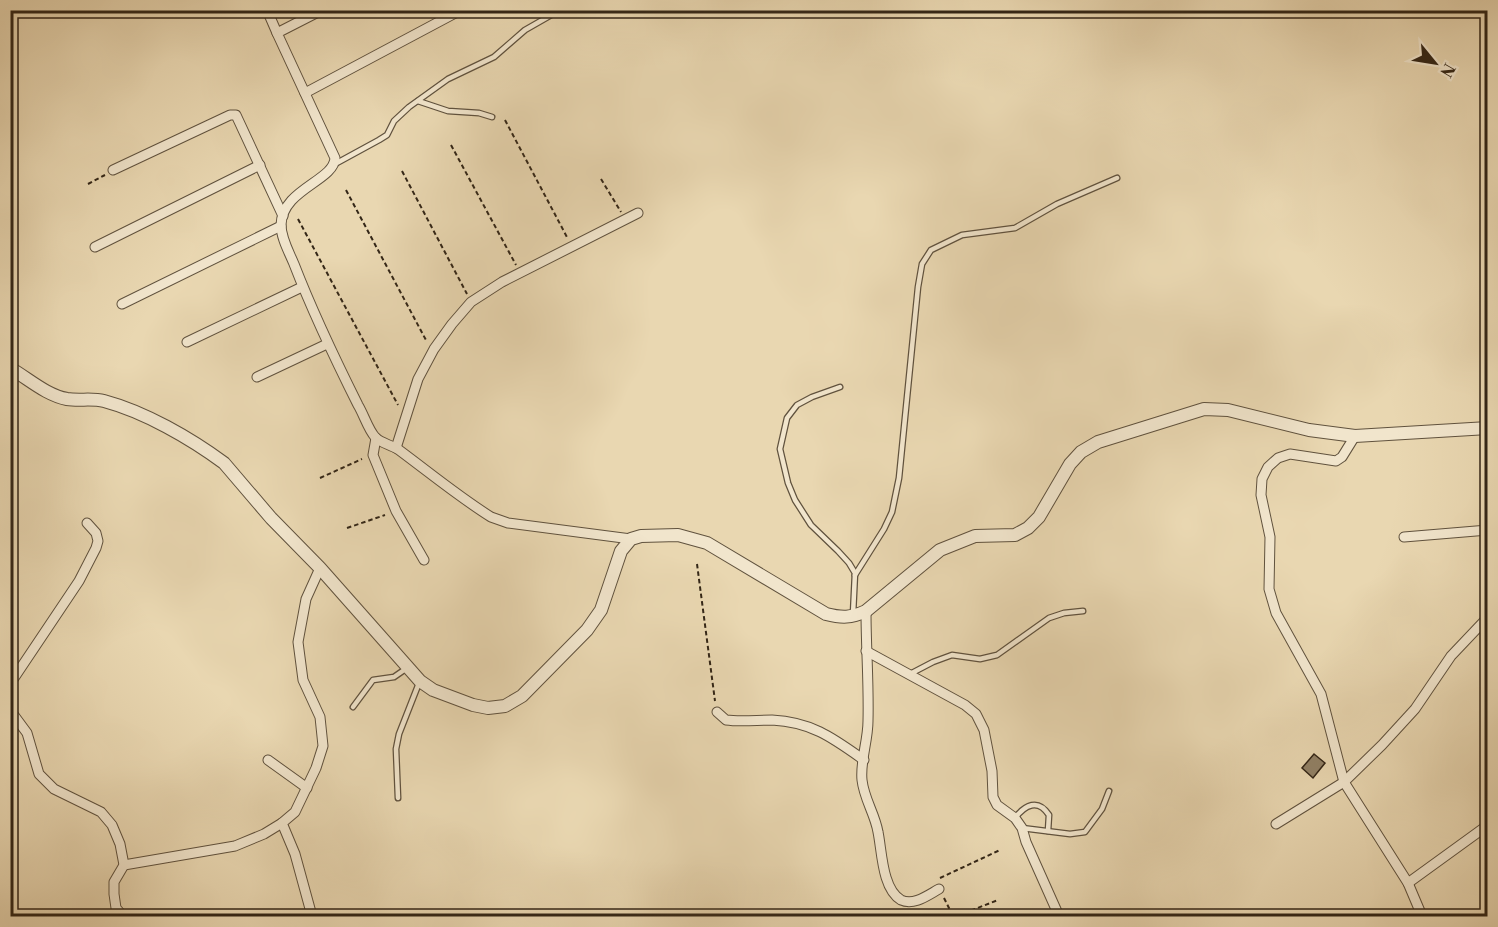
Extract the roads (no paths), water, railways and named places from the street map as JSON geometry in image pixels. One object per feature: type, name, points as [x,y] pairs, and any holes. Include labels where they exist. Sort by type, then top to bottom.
[{"type":"street","points":[[267,10],[335,158],[332,170],[304,188],[292,201],[283,216],[281,226],[327,344],[376,438],[396,448],[491,518],[508,523],[630,539],[656,534],[694,537],[826,614],[840,618],[853,617],[866,611],[940,550],[975,536],[1015,535],[1028,528],[1039,517],[1070,464],[1081,452],[1098,442],[1204,409],[1228,410],[1309,430],[1355,436],[1488,428]]},
{"type":"street","points":[[277,33],[322,10]]},
{"type":"street","points":[[306,93],[461,10]]},
{"type":"street","points":[[113,170],[233,114],[239,119],[283,216]]},
{"type":"street","points":[[95,247],[260,165]]},
{"type":"street","points":[[396,448],[418,379],[432,352],[471,302],[520,272],[638,213]]},
{"type":"street","points":[[122,304],[281,226]]},
{"type":"street","points":[[187,342],[303,286]]},
{"type":"street","points":[[257,377],[327,344]]},
{"type":"street","points":[[10,368],[44,390],[68,399],[103,401],[131,410],[215,456],[320,568],[420,681],[433,690],[473,705],[488,708],[505,706],[522,696],[587,630],[601,610],[621,551],[630,539]]},
{"type":"street","points":[[1355,436],[1342,457],[1336,461],[1290,454],[1278,458],[1268,467],[1262,479],[1261,495],[1269,526],[1269,589],[1276,613],[1320,694],[1344,782],[1408,883],[1422,916]]},
{"type":"street","points":[[376,438],[373,454],[396,511],[424,560]]},
{"type":"street","points":[[10,684],[79,581],[96,548],[98,541],[96,533],[87,523]]},
{"type":"street","points":[[1404,537],[1488,531]]},
{"type":"street","points":[[124,865],[235,846],[264,834],[295,812],[323,746],[320,717],[303,680],[298,642],[306,599],[320,568]]},
{"type":"street","points":[[866,611],[868,722],[862,780],[866,799],[879,834],[881,857],[892,890],[900,899],[908,903],[916,901],[939,889]]},
{"type":"street","points":[[1276,824],[1344,782],[1382,746],[1415,709],[1451,656],[1488,617]]},
{"type":"street","points":[[866,651],[965,705],[976,714],[984,730],[992,771],[993,797],[997,805],[1015,818],[1022,828],[1059,916]]},
{"type":"street","points":[[10,710],[27,733],[39,774],[54,789],[101,812],[112,825],[120,844],[124,865],[114,882],[116,908],[123,916]]},
{"type":"street","points":[[717,712],[726,720],[773,720],[810,726],[828,735],[864,760]]},
{"type":"street","points":[[268,760],[307,788]]},
{"type":"street","points":[[282,823],[295,854],[312,916]]},
{"type":"street","points":[[1408,883],[1488,825]]},
{"type":"lane","points":[[335,164],[387,135],[394,121],[448,80],[494,57],[525,30],[560,10]]},
{"type":"lane","points":[[418,101],[448,111],[479,112],[492,117]]},
{"type":"lane","points":[[853,617],[855,575],[892,512],[899,478],[922,264],[931,250],[962,235],[1015,228],[1057,204],[1117,178]]},
{"type":"lane","points":[[840,387],[797,405],[787,418],[780,449],[788,483],[795,500],[811,525],[844,557],[855,575]]},
{"type":"lane","points":[[910,674],[952,655],[980,659],[997,655],[1049,618],[1064,613],[1083,611]]},
{"type":"lane","points":[[353,707],[373,680],[394,677],[407,668]]},
{"type":"lane","points":[[398,798],[396,749],[399,734],[420,681]]},
{"type":"lane","points":[[1022,828],[1070,834],[1085,832],[1102,808],[1109,791]]},
{"type":"lane","points":[[1015,818],[1025,806],[1038,805],[1049,815],[1048,831]]}]
